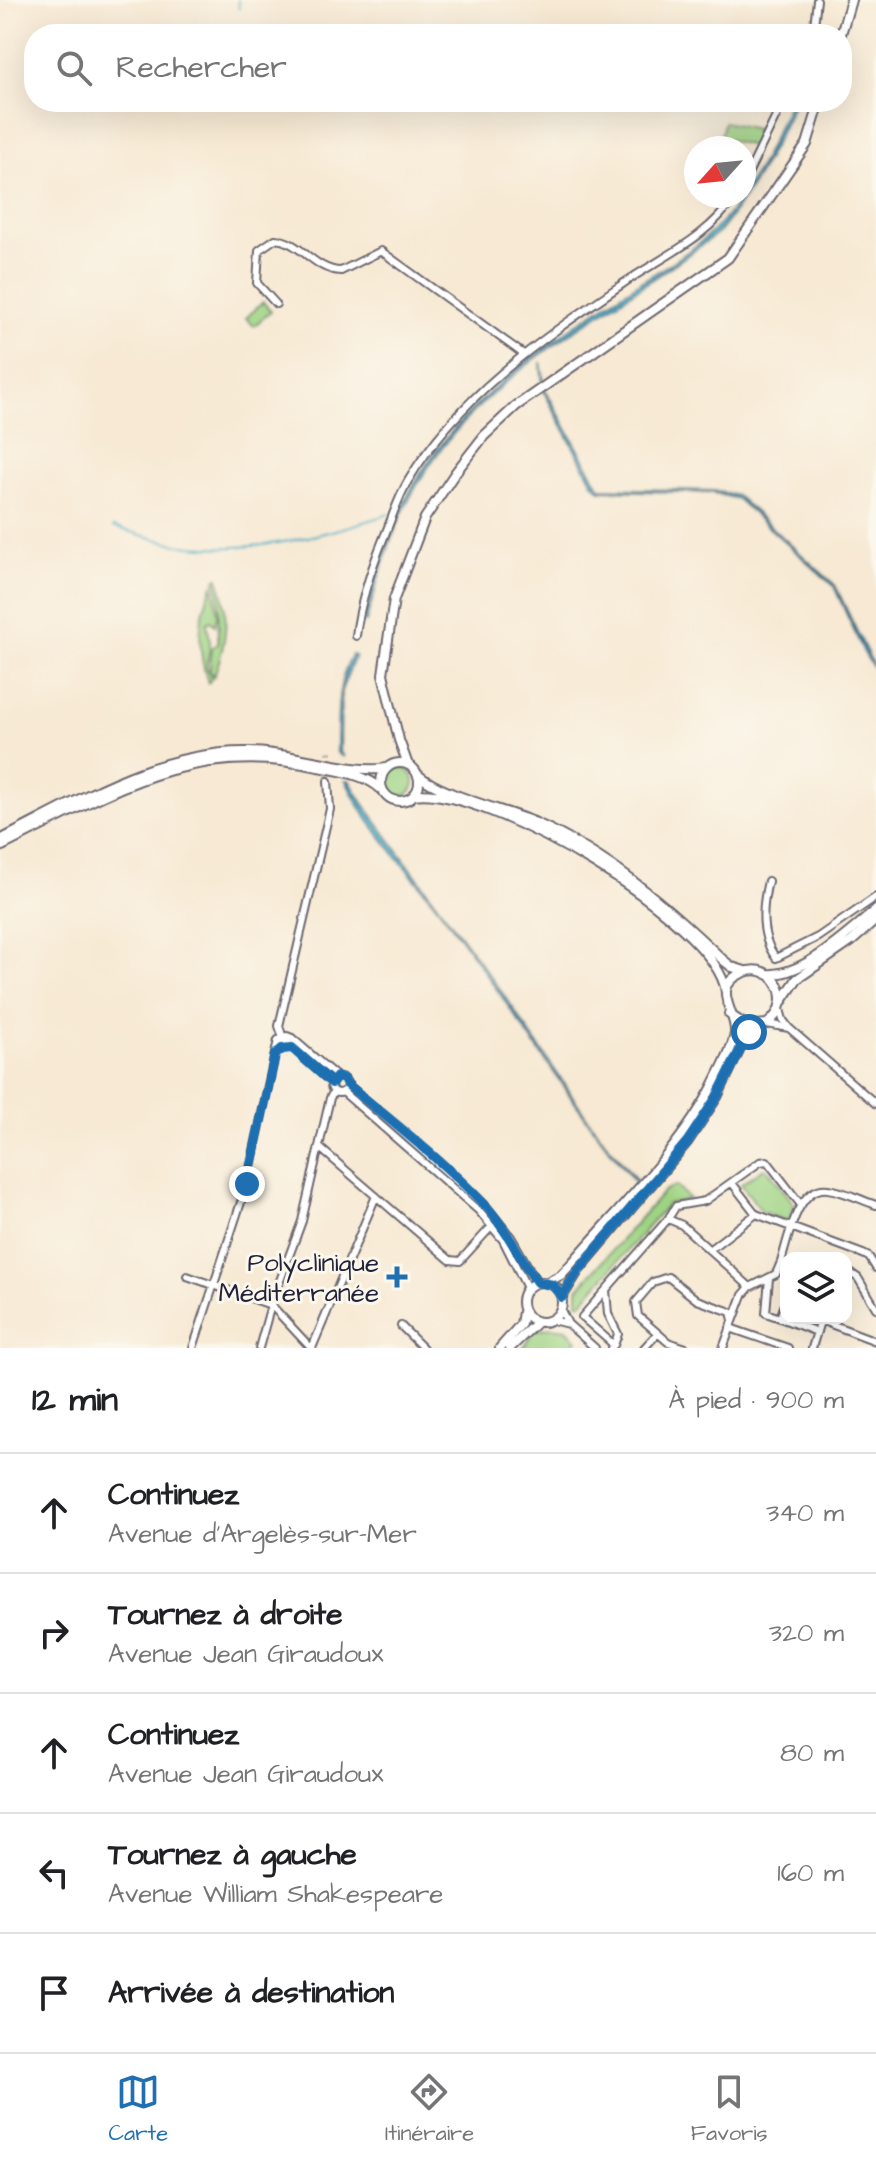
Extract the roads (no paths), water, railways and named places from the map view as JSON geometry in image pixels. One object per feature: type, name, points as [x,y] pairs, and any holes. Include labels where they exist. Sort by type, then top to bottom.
[{"type":"main road","points":[[844,24],[851,0]]},
{"type":"main road","points":[[817,112],[807,144],[728,258],[516,406],[484,436],[455,473],[425,518],[394,599],[383,674],[399,740],[408,765],[417,774],[438,787],[537,824],[572,842],[648,892],[738,970],[777,975],[815,958],[876,910]]},
{"type":"main road","points":[[381,789],[381,777],[400,754],[399,740]]},
{"type":"main road","points":[[0,840],[127,777],[200,755],[253,752],[369,769],[408,765]]},
{"type":"main road","points":[[0,847],[117,788],[201,761],[255,758],[287,761],[376,783],[393,800],[404,801],[414,795],[419,785],[417,774]]},
{"type":"main road","points":[[414,795],[439,796],[533,829],[599,866],[644,897],[688,935],[714,967],[725,985],[729,1014],[735,1026],[735,1035],[714,1084],[697,1114],[561,1275],[527,1288],[522,1298],[521,1324],[500,1348]]},
{"type":"main road","points":[[729,1014],[740,1024],[754,1027],[767,1024],[797,979],[852,941],[876,920]]},
{"type":"main road","points":[[726,993],[735,977],[746,972]]},
{"type":"main road","points":[[766,974],[778,985],[781,1006]]},
{"type":"main road","points":[[510,1348],[537,1322],[552,1320],[561,1310],[562,1297],[578,1271],[688,1141],[717,1097],[745,1038],[754,1027]]},
{"type":"main road","points":[[548,1282],[557,1288],[562,1297]]},
{"type":"main road","points":[[523,1311],[537,1322]]},
{"type":"street","points":[[814,24],[817,0]]},
{"type":"street","points":[[756,157],[778,112]]},
{"type":"street","points":[[356,636],[360,606],[374,562],[406,484],[462,411],[522,353],[623,283],[698,237],[711,227],[726,208]]},
{"type":"street","points":[[276,304],[257,283],[259,250],[275,239],[285,240],[315,264],[335,271],[381,251],[522,353]]},
{"type":"street","points":[[328,781],[330,809],[279,1026],[283,1038],[292,1048],[335,1084]]},
{"type":"street","points":[[768,881],[762,909],[767,939],[776,958],[818,937],[876,897]]},
{"type":"street","points":[[781,1006],[789,1028],[876,1104]]},
{"type":"street","points":[[767,1024],[789,1028]]},
{"type":"street","points":[[193,1348],[247,1184],[278,1040],[287,1036],[343,1092],[448,1181],[492,1226],[503,1240],[527,1288]]},
{"type":"street","points":[[282,1049],[283,1038]]},
{"type":"street","points":[[275,1055],[282,1049],[292,1048]]},
{"type":"street","points":[[259,1348],[271,1305],[302,1221],[330,1098],[335,1084],[344,1079],[486,1207],[511,1237],[537,1282]]},
{"type":"street","points":[[343,1092],[347,1084]]},
{"type":"street","points":[[320,1148],[450,1260],[460,1261],[492,1226]]},
{"type":"street","points":[[606,1290],[608,1314],[618,1334],[613,1346],[582,1317],[676,1206],[705,1201],[760,1162],[767,1161],[801,1205]]},
{"type":"street","points":[[732,1183],[756,1214],[863,1254],[876,1268]]},
{"type":"street","points":[[786,1252],[801,1205],[813,1191],[828,1189],[876,1205]]},
{"type":"street","points":[[187,1276],[271,1305],[312,1348],[376,1196]]},
{"type":"street","points":[[709,1250],[756,1214]]},
{"type":"street","points":[[668,1219],[682,1225],[750,1287]]},
{"type":"street","points":[[727,1347],[743,1295],[750,1287],[776,1274],[780,1268]]},
{"type":"street","points":[[852,1274],[858,1278],[876,1308]]},
{"type":"street","points":[[684,1347],[668,1342],[657,1334],[635,1310],[636,1302],[660,1278],[668,1277],[697,1300],[731,1312],[732,1324]]},
{"type":"street","points":[[769,1278],[766,1313],[780,1318]]},
{"type":"street","points":[[561,1310],[568,1324],[595,1348]]},
{"type":"street","points":[[552,1320],[568,1324]]},
{"type":"street","points":[[732,1324],[788,1348]]},
{"type":"street","points":[[796,1324],[817,1332]]},
{"type":"street","points":[[812,1348],[819,1324]]},
{"type":"street","points":[[834,1324],[876,1341]]},
{"type":"street","points":[[401,1326],[423,1348]]},
{"type":"street","points":[[644,1348],[657,1334]]},
{"type":"street","points":[[578,1348],[585,1339]]},
{"type":"street","points":[[662,1348],[668,1342]]},
{"type":"water","points":[[785,112],[789,112],[756,178],[756,172]]},
{"type":"water","points":[[737,208],[719,232],[555,344],[478,407],[445,444],[417,485],[400,518],[366,622],[363,621],[384,551],[405,500],[455,427],[534,355],[687,252]]},
{"type":"water","points":[[541,362],[545,389],[600,488],[715,491],[737,496],[835,585],[876,672],[864,653],[834,586],[737,499],[715,493],[600,490],[593,483],[543,390]]},
{"type":"water","points":[[352,655],[355,656],[341,691],[340,752],[344,757],[337,753],[338,702],[343,678]]},
{"type":"water","points":[[346,780],[349,780],[506,998],[594,1128],[640,1188],[589,1122],[565,1089],[447,919],[365,815]]},
{"type":"waterway","points":[[238,0],[239,9]]},
{"type":"waterway","points":[[113,527],[181,545],[242,547],[316,535],[389,514]]},
{"type":"tunnel","points":[[328,781],[329,751]]},
{"type":"place","name":"Polyclinique Méditerranée","points":[[397,1277]]}]
